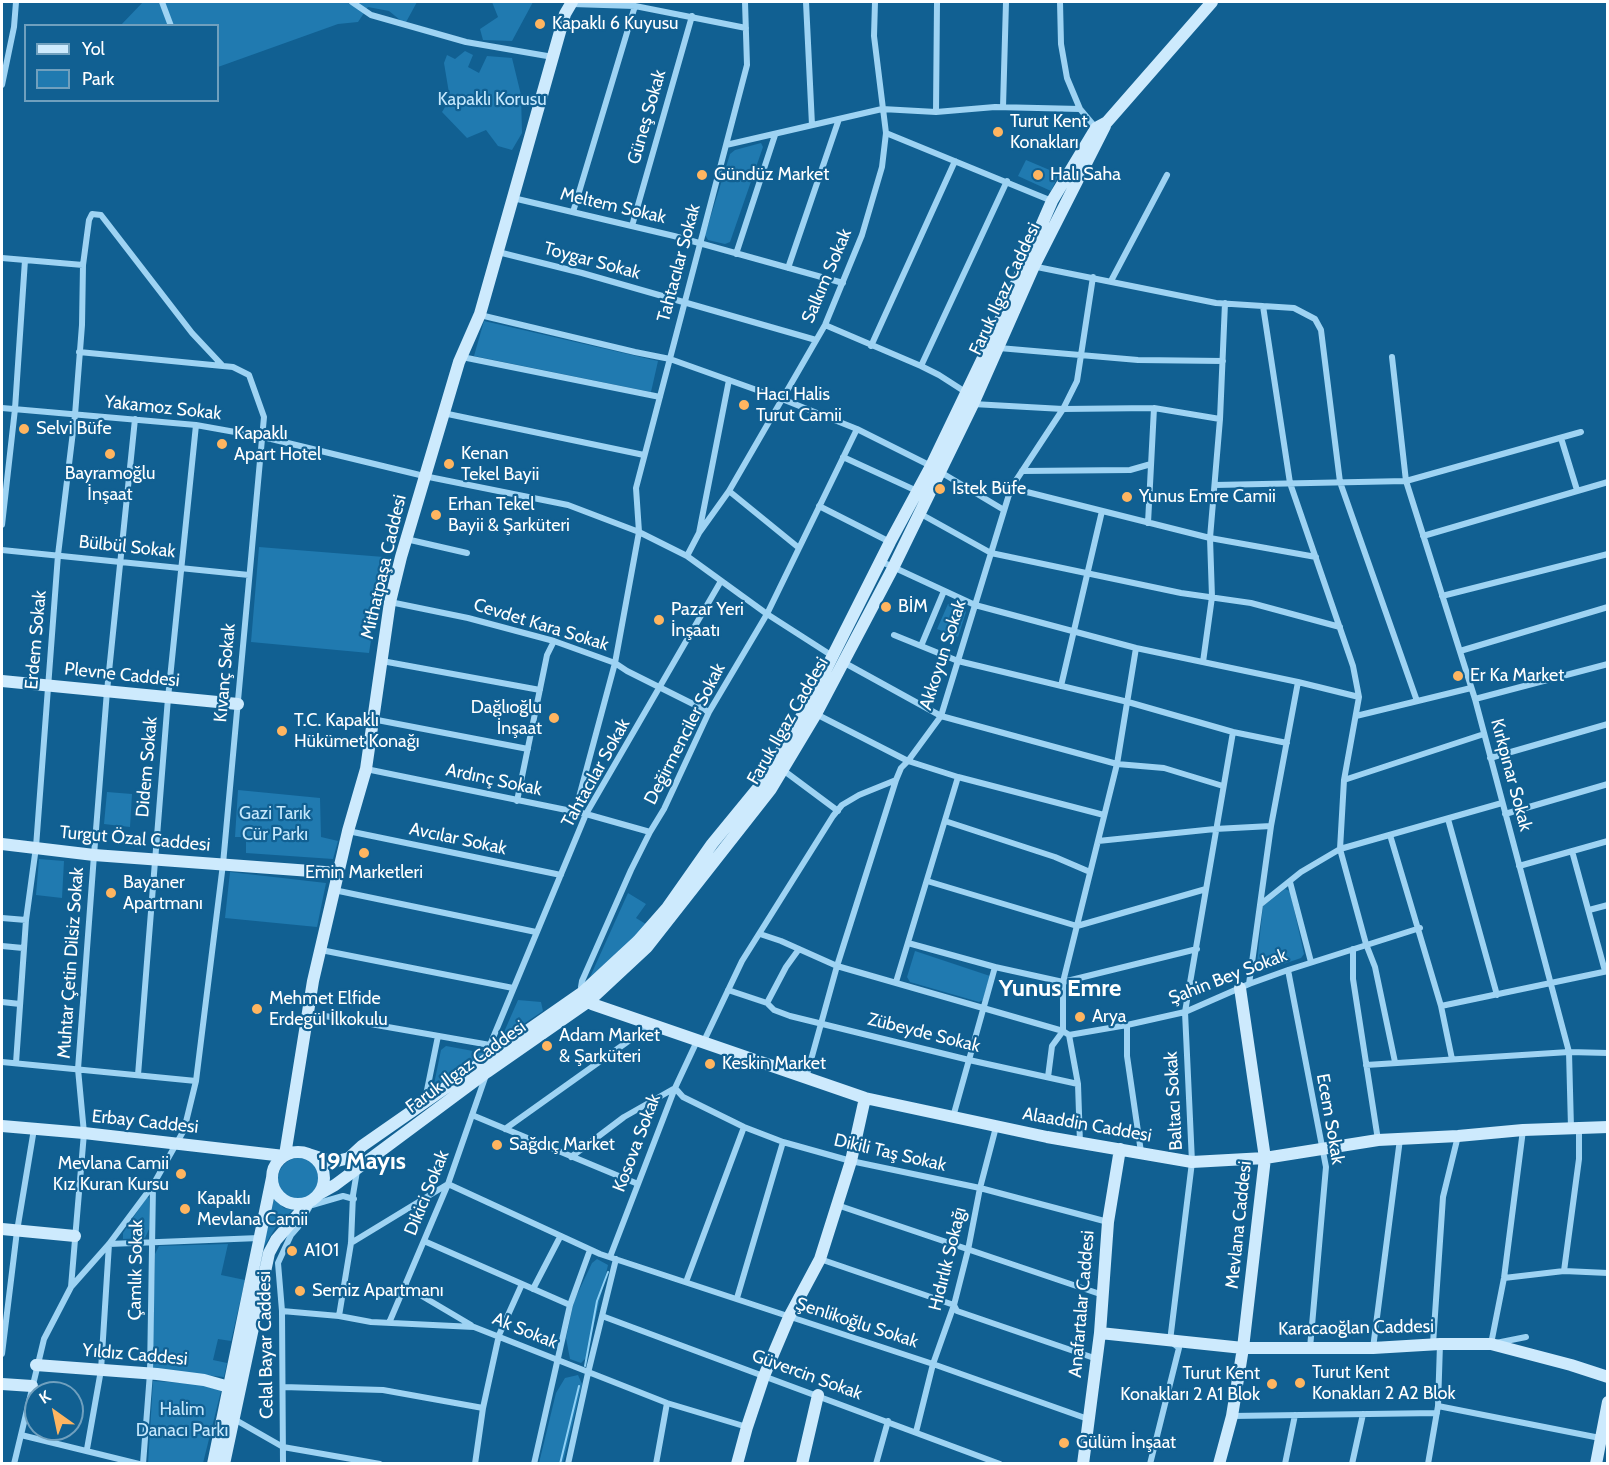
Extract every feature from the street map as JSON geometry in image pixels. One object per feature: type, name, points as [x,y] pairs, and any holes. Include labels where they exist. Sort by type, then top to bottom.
[{"type":"street","points":[[2,85],[14,27],[16,2]]},
{"type":"street","points":[[162,2],[170,24]]},
{"type":"street","points":[[352,2],[371,15],[466,42],[553,57]]},
{"type":"street","name":"Tahtacılar Sokak","points":[[576,812],[615,663],[639,532],[636,488],[747,65],[745,2]]},
{"type":"street","points":[[807,2],[812,125]]},
{"type":"street","name":"Salkım Sokak","points":[[699,533],[729,491],[825,325],[862,235],[882,167],[886,133],[874,36],[875,2]]},
{"type":"street","points":[[936,111],[937,2]]},
{"type":"street","points":[[1003,107],[1006,2]]},
{"type":"street","points":[[1060,2],[1061,44],[1068,78],[1080,109],[1102,125]]},
{"type":"street","name":"Faruk Ilgaz Caddesi","points":[[313,1200],[487,1072],[586,997],[647,947],[771,789],[816,714],[880,561],[917,491],[935,468],[973,404],[998,348],[1052,201],[1102,125],[1212,2]]},
{"type":"street","points":[[572,3],[635,6],[746,27]]},
{"type":"street","name":"Mithatpaşa Caddesi","points":[[285,1156],[320,950],[348,831],[366,769],[390,602],[443,413],[462,357],[480,315],[565,14],[572,3]]},
{"type":"street","points":[[573,212],[635,6]]},
{"type":"street","name":"Güneş Sokak","points":[[632,226],[692,16]]},
{"type":"street","points":[[726,145],[882,109],[936,111],[1003,107],[1080,109]]},
{"type":"street","points":[[788,268],[839,119]]},
{"type":"street","name":"Faruk Ilgaz Caddesi","points":[[308,1154],[333,1161],[350,1158],[362,1146],[429,1100],[493,1048],[586,997],[667,908],[712,844],[762,783],[893,568],[918,513],[966,392],[1028,265],[1102,125]]},
{"type":"street","points":[[886,133],[1052,201]]},
{"type":"street","points":[[736,254],[775,135]]},
{"type":"street","points":[[872,346],[955,161]]},
{"type":"street","points":[[1111,281],[1167,175]]},
{"type":"street","points":[[921,366],[1007,181]]},
{"type":"street","name":"Meltem Sokak","points":[[513,198],[632,226],[843,283]]},
{"type":"street","name":"Erdem Sokak","points":[[15,1063],[26,921],[36,848],[58,555],[75,414],[83,265],[89,220],[92,214],[101,215],[192,333],[222,365]]},
{"type":"street","name":"Toygar Sokak","points":[[498,252],[582,273],[816,340]]},
{"type":"street","points":[[2,258],[83,265]]},
{"type":"street","points":[[2,525],[15,409],[26,260]]},
{"type":"street","points":[[1028,265],[1225,303],[1294,308],[1315,319],[1321,330],[1341,482],[1417,701]]},
{"type":"street","name":"Akkoyun Sokak","points":[[806,1078],[837,966],[896,780],[901,768],[941,716],[1011,488],[1063,409],[1077,381],[1092,277]]},
{"type":"street","points":[[1203,662],[1212,597],[1210,538],[1220,419],[1225,303]]},
{"type":"street","points":[[1263,306],[1290,483],[1353,666],[1359,697],[1344,780],[1340,849],[1366,944],[1375,967],[1395,1062]]},
{"type":"street","points":[[480,315],[670,359],[782,399],[857,429],[935,468],[1004,510]]},
{"type":"street","points":[[825,325],[921,366],[966,392],[973,404],[1063,409],[1154,408],[1220,419]]},
{"type":"street","points":[[998,348],[1138,360],[1223,362]]},
{"type":"street","name":"Kıvanç Sokak","points":[[71,1287],[108,1244],[153,1185],[184,1130],[196,1081],[223,864],[264,417],[249,375],[242,370],[222,365],[79,352]]},
{"type":"street","points":[[462,357],[660,397]]},
{"type":"street","name":"Kırkpınar Sokak","points":[[1392,357],[1406,481],[1475,699],[1569,1052],[1579,1159],[1564,1271]]},
{"type":"street","points":[[687,556],[699,533],[729,380]]},
{"type":"street","name":"Yakamoz Sokak","points":[[2,408],[196,425],[263,436],[424,476],[568,504],[639,532],[687,556],[767,614],[838,660],[941,716],[1117,764],[1164,768],[1223,786]]},
{"type":"street","points":[[1148,523],[1154,408]]},
{"type":"street","points":[[443,413],[644,455]]},
{"type":"street","name":"Muhtar Çetin Dilsiz Sokak","points":[[33,1381],[44,1339],[71,1287],[84,1133],[78,1069],[107,691],[135,419]]},
{"type":"street","name":"Didem Sokak","points":[[138,1075],[168,698],[196,425]]},
{"type":"street","name":"Değirmenciler Sokak","points":[[586,997],[581,987],[582,981],[650,832],[664,809],[709,712],[767,614],[857,429]]},
{"type":"street","points":[[1215,485],[1406,481],[1581,432]]},
{"type":"street","points":[[1562,438],[1577,490]]},
{"type":"street","points":[[843,457],[917,491]]},
{"type":"street","points":[[1022,471],[1130,470],[1151,464]]},
{"type":"street","points":[[1423,536],[1608,482]]},
{"type":"street","points":[[1011,488],[1210,538],[1316,557]]},
{"type":"street","points":[[729,491],[799,548]]},
{"type":"street","points":[[819,506],[890,542]]},
{"type":"street","points":[[1061,686],[1102,511]]},
{"type":"street","points":[[918,513],[991,553],[1181,593],[1251,603],[1340,627]]},
{"type":"street","points":[[406,539],[467,553]]},
{"type":"street","name":"Bülbül Sokak","points":[[2,550],[249,575]]},
{"type":"street","points":[[1442,596],[1608,554]]},
{"type":"street","points":[[880,561],[975,605],[1137,648],[1359,697]]},
{"type":"street","name":"Tahtacılar Sokak","points":[[493,1048],[513,988],[586,814],[721,581]]},
{"type":"street","points":[[921,646],[944,591]]},
{"type":"street","name":"Cevdet Kara Sokak","points":[[390,602],[468,618],[554,641],[615,663],[709,712]]},
{"type":"street","points":[[1460,651],[1608,607]]},
{"type":"street","points":[[894,635],[958,661],[1128,702],[1233,732],[1287,743]]},
{"type":"street","points":[[517,801],[547,655],[554,641]]},
{"type":"street","points":[[1080,1143],[1078,1084],[1066,1033],[1063,982],[1117,764],[1137,648]]},
{"type":"street","points":[[381,661],[540,690]]},
{"type":"street","points":[[1475,699],[1608,664]]},
{"type":"street","name":"Plevne Caddesi","points":[[2,681],[238,704]]},
{"type":"street","points":[[1244,986],[1261,904],[1271,826],[1298,682]]},
{"type":"street","points":[[1356,716],[1471,688]]},
{"type":"street","points":[[816,714],[908,761],[958,777],[1104,815]]},
{"type":"street","points":[[372,719],[528,749]]},
{"type":"street","points":[[1490,758],[1608,724]]},
{"type":"street","name":"Baltacı Sokak","points":[[1150,1464],[1179,1348],[1170,1341],[1192,1162],[1185,1011],[1233,732]]},
{"type":"street","points":[[1344,780],[1484,734]]},
{"type":"street","name":"Ardınç Sokak","points":[[366,769],[586,814],[650,832]]},
{"type":"street","points":[[783,770],[838,811],[842,805],[859,795],[896,780]]},
{"type":"street","points":[[896,982],[958,777]]},
{"type":"street","points":[[1505,814],[1608,784]]},
{"type":"street","points":[[1261,904],[1301,872],[1340,849],[1502,803]]},
{"type":"street","name":"Kosova Sokak","points":[[568,1464],[613,1258],[638,1184],[675,1088],[742,961],[838,811]]},
{"type":"street","points":[[1448,819],[1497,995]]},
{"type":"street","points":[[945,821],[1055,857],[1090,872]]},
{"type":"street","points":[[1098,841],[1215,829],[1271,826]]},
{"type":"street","name":"Avcılar Sokak","points":[[348,831],[561,875]]},
{"type":"street","points":[[1390,835],[1442,1006],[1452,1059]]},
{"type":"street","points":[[1519,866],[1608,841]]},
{"type":"street","name":"Turgut Özal Caddesi","points":[[2,844],[94,855],[338,873]]},
{"type":"street","points":[[1442,1006],[1606,971],[1572,851]]},
{"type":"street","points":[[927,881],[1077,926],[1206,889]]},
{"type":"street","points":[[1290,882],[1311,962]]},
{"type":"street","points":[[334,890],[536,932]]},
{"type":"street","points":[[1589,910],[1608,905]]},
{"type":"street","points":[[2,918],[26,921]]},
{"type":"street","name":"Şahin Bey Sokak","points":[[760,934],[837,966],[1066,1033],[1127,1025],[1185,1011],[1288,969],[1420,928]]},
{"type":"street","points":[[908,943],[994,967],[1063,982],[1197,949]]},
{"type":"street","points":[[2,946],[24,948]]},
{"type":"street","points":[[767,1003],[786,967],[800,949]]},
{"type":"street","points":[[1353,949],[1353,979],[1378,1140]]},
{"type":"street","points":[[320,950],[513,988]]},
{"type":"street","points":[[953,1118],[994,967]]},
{"type":"street","name":"Ecem Sokak","points":[[1288,969],[1326,1167],[1310,1348]]},
{"type":"street","name":"Mevlana Caddesi","points":[[1219,1464],[1232,1416],[1243,1348],[1265,1158],[1244,986]]},
{"type":"street","name":"Zübeyde Sokak","points":[[728,990],[767,1003],[774,1010],[790,1016],[1078,1084]]},
{"type":"street","name":"Alaaddin Caddesi","points":[[586,997],[592,1004],[866,1098],[996,1127],[1192,1162],[1265,1158],[1378,1140],[1522,1130],[1608,1127]]},
{"type":"street","points":[[2,1002],[20,1004]]},
{"type":"street","points":[[308,1012],[493,1048]]},
{"type":"street","points":[[506,1130],[651,1024]]},
{"type":"street","points":[[1127,1025],[1127,1056],[1142,1152]]},
{"type":"street","points":[[1048,1077],[1052,1046],[1066,1033]]},
{"type":"street","points":[[429,1100],[426,1095],[438,1036]]},
{"type":"street","points":[[1366,1065],[1569,1052],[1608,1053]]},
{"type":"street","points":[[2,1062],[196,1081]]},
{"type":"street","name":"Dikici Sokak","points":[[389,1323],[448,1184],[487,1072]]},
{"type":"street","points":[[571,1157],[624,1117],[675,1088]]},
{"type":"street","name":"Dikili Taş Sokak","points":[[675,1088],[683,1097],[744,1127],[783,1142],[851,1161],[980,1188],[1108,1222]]},
{"type":"street","points":[[737,1464],[764,1376],[789,1317],[820,1259],[851,1161],[866,1098]]},
{"type":"street","points":[[472,1115],[638,1184]]},
{"type":"street","name":"Erbay Caddesi","points":[[2,1126],[285,1156]]},
{"type":"street","points":[[686,1282],[744,1127]]},
{"type":"street","name":"Hıdırlık Sokağı","points":[[915,1432],[933,1364],[954,1305],[996,1127]]},
{"type":"street","points":[[2,1354],[17,1231],[34,1129]]},
{"type":"street","points":[[1522,1130],[1504,1278],[1491,1344],[1526,1337]]},
{"type":"street","points":[[1428,1464],[1438,1410],[1437,1345],[1443,1197],[1458,1136]]},
{"type":"street","points":[[1373,1348],[1400,1139]]},
{"type":"street","points":[[736,1298],[783,1142]]},
{"type":"street","name":"Anafartalar Caddesi","points":[[1083,1464],[1104,1295],[1108,1222],[1120,1149]]},
{"type":"street","points":[[213,1464],[272,1178],[278,1162],[285,1156],[293,1152],[308,1154],[320,1164],[324,1172],[323,1187],[276,1240],[269,1253],[224,1464]]},
{"type":"street","points":[[339,1316],[351,1243],[358,1169]]},
{"type":"street","points":[[272,1178],[273,1187],[284,1200],[291,1204],[343,1196],[354,1199]]},
{"type":"street","points":[[351,1243],[448,1184]]},
{"type":"street","name":"Şenlikoğlu Sokak","points":[[448,1184],[590,1250],[933,1364],[1088,1419]]},
{"type":"street","name":"Çamlık Sokak","points":[[143,1464],[150,1373],[153,1185]]},
{"type":"street","name":"Celal Bayar Caddesi","points":[[283,1464],[282,1311],[278,1263],[291,1235],[313,1200]]},
{"type":"street","points":[[837,1205],[1104,1295]]},
{"type":"street","points":[[2,1229],[75,1236]]},
{"type":"street","points":[[533,1289],[560,1237]]},
{"type":"street","points":[[87,1449],[101,1370],[108,1244],[260,1238]]},
{"type":"street","points":[[424,1241],[570,1305]]},
{"type":"street","points":[[534,1464],[570,1305],[590,1250]]},
{"type":"street","points":[[820,1259],[954,1305],[957,1311],[1097,1359]]},
{"type":"street","points":[[1504,1278],[1564,1271],[1608,1273]]},
{"type":"street","points":[[475,1464],[483,1408],[499,1335],[522,1284]]},
{"type":"street","points":[[405,1286],[474,1327]]},
{"type":"street","name":"Ak Sokak","points":[[282,1311],[389,1323],[474,1327],[666,1403],[747,1427]]},
{"type":"street","name":"Güvercin Sokak","points":[[602,1316],[1000,1464]]},
{"type":"street","name":"Karacaoğlan Caddesi","points":[[1100,1333],[1243,1348],[1373,1348],[1491,1344],[1608,1377]]},
{"type":"street","name":"Yıldız Caddesi","points":[[36,1365],[150,1373],[204,1380],[229,1387]]},
{"type":"street","points":[[2,1384],[24,1385]]},
{"type":"street","points":[[283,1387],[382,1390],[483,1408]]},
{"type":"street","points":[[802,1464],[818,1395]]},
{"type":"street","points":[[1596,1464],[1608,1402]]},
{"type":"street","points":[[656,1464],[666,1403]]},
{"type":"street","points":[[1232,1416],[1363,1414],[1438,1410],[1600,1438]]},
{"type":"street","points":[[1352,1464],[1363,1414]]},
{"type":"street","points":[[1285,1464],[1295,1415]]},
{"type":"street","points":[[234,1419],[283,1446],[380,1464]]},
{"type":"street","points":[[876,1464],[888,1421]]},
{"type":"street","name":"Muhtar Çetin Dilsiz Sokak","points":[[14,1464],[24,1422]]},
{"type":"street","points":[[21,1435],[87,1449],[139,1464]]},
{"type":"green space","points":[[143,2],[417,2],[405,24],[389,11],[368,7],[358,22],[338,24],[219,67],[219,24],[122,24]]},
{"type":"green space","name":"Kapaklı Korusu","points":[[492,2],[533,2],[512,41],[483,40],[480,29],[498,17]]},
{"type":"green space","name":"Kapaklı Korusu","points":[[465,51],[473,55],[468,67],[479,73],[487,56],[512,58],[521,95],[522,133],[512,150],[498,146],[486,130],[467,138],[442,112],[450,99],[444,63],[447,55],[455,59]]},
{"type":"green space","points":[[761,143],[763,147],[730,242],[725,244],[708,240],[705,235],[730,154],[735,150]]},
{"type":"green space","name":"Halı Saha","points":[[1026,160],[1059,174],[1051,191],[1018,176]]},
{"type":"green space","points":[[484,321],[658,361],[651,392],[474,356]]},
{"type":"green space","points":[[259,547],[384,557],[369,653],[251,642]]},
{"type":"green space","points":[[953,603],[963,607],[966,612],[958,637],[937,629],[948,604]]},
{"type":"green space","name":"Gazi Tarık Cür Parkı","points":[[238,790],[320,798],[321,837],[338,841],[333,859],[246,853],[246,837],[235,837]]},
{"type":"green space","points":[[107,792],[132,794],[130,827],[104,824]]},
{"type":"green space","points":[[39,859],[64,861],[62,898],[36,895]]},
{"type":"green space","points":[[230,872],[326,883],[317,927],[225,918]]},
{"type":"green space","points":[[1285,889],[1290,891],[1304,954],[1301,958],[1257,973],[1263,906]]},
{"type":"green space","points":[[628,893],[646,904],[636,918],[649,926],[590,977]]},
{"type":"green space","points":[[915,951],[990,976],[983,1000],[979,1002],[910,982],[907,977]]},
{"type":"green space","points":[[518,1000],[541,1002],[543,1011],[501,1039]]},
{"type":"green space","points":[[446,1046],[484,1053],[433,1089],[441,1050]]},
{"type":"green space","points":[[299,1158],[314,1164],[320,1179],[314,1194],[299,1200],[284,1194],[278,1179],[284,1164]]},
{"type":"green space","points":[[147,1197],[149,1198],[149,1229],[145,1238],[123,1239],[123,1233]]},
{"type":"green space","points":[[274,1199],[284,1208],[293,1210],[279,1222],[263,1248]]},
{"type":"green space","points":[[228,1244],[221,1275],[245,1280],[231,1341],[218,1339],[213,1360],[227,1363],[224,1377],[152,1370],[155,1254],[159,1246]]},
{"type":"green space","points":[[597,1259],[608,1265],[586,1358],[581,1363],[570,1359],[566,1338],[574,1301],[592,1263]]},
{"type":"green space","points":[[578,1375],[582,1384],[563,1463],[539,1463],[556,1393],[565,1378]]},
{"type":"green space","name":"Halim Danacı Parkı","points":[[153,1381],[200,1384],[221,1391],[203,1463],[148,1464]]},
{"type":"waterway","points":[[585,1366],[597,1301],[608,1272]]},
{"type":"waterway","points":[[560,1464],[579,1386]]},
{"type":"place","name":"Kapaklı 6 Kuyusu","points":[[540,24]]},
{"type":"place","name":"Turut Kent Konakları","points":[[998,132]]},
{"type":"place","name":"Gündüz Market","points":[[702,175]]},
{"type":"place","name":"Halı Saha","points":[[1038,175]]},
{"type":"place","name":"Hacı Halis Turut Camii","points":[[744,405]]},
{"type":"place","name":"Selvi Büfe","points":[[24,429]]},
{"type":"place","name":"Kapaklı Apart Hotel","points":[[222,444]]},
{"type":"place","name":"Bayramoğlu İnşaat","points":[[110,454]]},
{"type":"place","name":"Kenan Tekel Bayii","points":[[449,464]]},
{"type":"place","name":"Istek Büfe","points":[[940,489]]},
{"type":"place","name":"Yunus Emre Camii","points":[[1127,497]]},
{"type":"place","name":"Erhan Tekel Bayii & Şarküteri","points":[[436,515]]},
{"type":"place","name":"BİM","points":[[886,607]]},
{"type":"place","name":"Pazar Yeri İnşaatı","points":[[659,620]]},
{"type":"place","name":"Er Ka Market","points":[[1458,676]]},
{"type":"place","name":"Dağlıoğlu İnşaat","points":[[554,718]]},
{"type":"place","name":"T.C. Kapaklı Hükümet Konağı","points":[[282,731]]},
{"type":"place","name":"Emin Marketleri","points":[[364,853]]},
{"type":"place","name":"Bayaner Apartmanı","points":[[111,893]]},
{"type":"place","name":"Mehmet Elfide Erdegül İlkokulu","points":[[257,1009]]},
{"type":"place","name":"Arya","points":[[1080,1017]]},
{"type":"place","name":"Adam Market & Şarküteri","points":[[547,1046]]},
{"type":"place","name":"Keskin Market","points":[[710,1064]]},
{"type":"place","name":"Sağdıç Market","points":[[497,1145]]},
{"type":"place","name":"Mevlana Camii Kız Kuran Kursu","points":[[181,1174]]},
{"type":"place","name":"Kapaklı Mevlana Camii","points":[[185,1209]]},
{"type":"place","name":"A101","points":[[292,1251]]},
{"type":"place","name":"Semiz Apartmanı","points":[[300,1291]]},
{"type":"place","name":"Turut Kent Konakları 2 A2 Blok","points":[[1300,1383]]},
{"type":"place","name":"Turut Kent Konakları 2 A1 Blok","points":[[1272,1384]]},
{"type":"place","name":"Gülüm İnşaat","points":[[1064,1443]]},
{"type":"district","name":"Yunus Emre","points":[[1060,989]]},
{"type":"district","name":"19 Mayıs","points":[[362,1162]]}]
